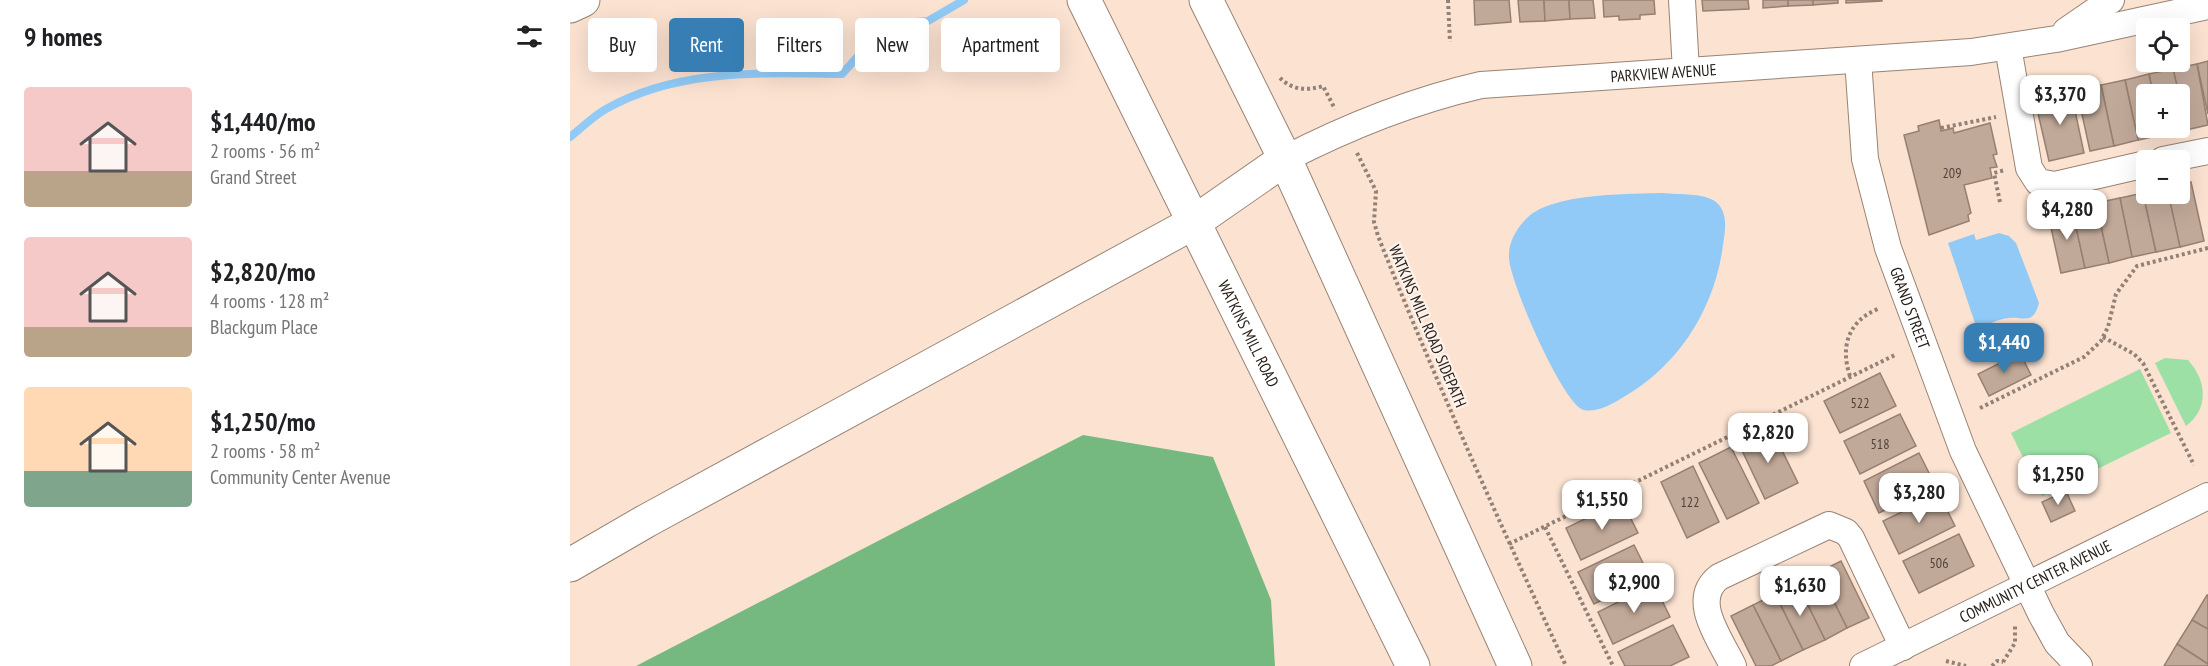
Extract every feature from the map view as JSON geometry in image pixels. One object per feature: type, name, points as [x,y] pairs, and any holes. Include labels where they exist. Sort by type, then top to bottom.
[{"type":"main road","points":[[570,6],[582,0]]},
{"type":"main road","name":"WATKINS MILL ROAD","points":[[1084,0],[1413,666]]},
{"type":"main road","points":[[1206,0],[1285,159],[1515,666]]},
{"type":"main road","points":[[570,566],[628,531],[1193,223],[1285,159]]},
{"type":"street","points":[[1682,0],[1686,71]]},
{"type":"street","name":"PARKVIEW AVENUE","points":[[2056,39],[2111,0]]},
{"type":"street","points":[[2204,0],[2208,4]]},
{"type":"street","name":"PARKVIEW AVENUE","points":[[1285,159],[1345,128],[1435,95],[1480,85],[1858,60],[2008,47],[2056,39],[2208,4]]},
{"type":"street","points":[[2008,47],[2029,168],[2038,182],[2055,185],[2136,166]]},
{"type":"street","name":"GRAND STREET","points":[[1858,60],[1865,159],[1882,228],[1959,442],[2057,644],[2079,666]]},
{"type":"street","points":[[2190,155],[2208,151]]},
{"type":"street","name":"COMMUNITY CENTER AVENUE","points":[[1863,666],[2208,496]]},
{"type":"street","points":[[1733,666],[1706,611],[1710,583],[1790,542],[1829,525],[1838,527],[1851,538],[1903,647]]},
{"type":"path","points":[[1448,0],[1450,42]]},
{"type":"path","name":"WATKINS MILL ROAD SIDEPATH","points":[[1275,74],[1295,87],[1305,90],[1323,86],[1376,191],[1374,222],[1382,247],[1509,544],[1566,666]]},
{"type":"path","points":[[1941,128],[1976,119],[2000,117]]},
{"type":"path","points":[[1980,408],[2084,357],[2103,337],[2108,327],[2116,294],[2137,266],[2208,248]]},
{"type":"path","points":[[1850,376],[1845,353],[1850,332],[1860,318],[1878,309]]},
{"type":"path","points":[[2103,337],[2134,354],[2143,363],[2194,465]]},
{"type":"path","points":[[1509,544],[1894,355]]},
{"type":"path","points":[[1545,526],[1613,666]]},
{"type":"path","points":[[1992,666],[1996,661],[2004,664],[2015,642],[2015,626]]},
{"type":"path","points":[[1946,661],[1966,666]]},
{"type":"green space","points":[[2165,358],[2188,360],[2195,368],[2202,386],[2202,404],[2186,426],[2155,363]]},
{"type":"green space","points":[[2140,369],[2171,433],[2042,496],[2011,433]]},
{"type":"green space","points":[[1083,435],[1213,457],[1271,600],[1275,666],[636,666]]},
{"type":"water","points":[[1663,193],[1708,198],[1722,209],[1725,219],[1724,235],[1719,268],[1712,291],[1691,333],[1661,369],[1642,385],[1614,403],[1599,409],[1584,410],[1575,403],[1564,388],[1539,341],[1512,271],[1509,258],[1511,242],[1527,218],[1554,204],[1592,196]]},
{"type":"water","points":[[1999,233],[2009,236],[2016,243],[2039,303],[2031,317],[2005,319],[1977,329],[1948,243],[1974,234],[1976,240]]},
{"type":"building","points":[[1474,0],[1509,0],[1511,22],[1475,25]]},
{"type":"building","points":[[1518,0],[1544,0],[1545,21],[1520,22]]},
{"type":"building","points":[[1544,0],[1569,0],[1570,19],[1545,21]]},
{"type":"building","points":[[1569,0],[1593,0],[1595,18],[1570,19]]},
{"type":"building","points":[[1603,0],[1654,0],[1655,14],[1640,15],[1640,19],[1619,20],[1619,16],[1604,17]]},
{"type":"building","points":[[1702,0],[1748,0],[1749,9],[1703,11]]},
{"type":"building","points":[[1763,0],[1788,0],[1788,6],[1763,8]]},
{"type":"building","points":[[1788,0],[1813,0],[1813,5],[1788,6]]},
{"type":"building","points":[[1813,0],[1838,0],[1838,3],[1813,5]]},
{"type":"building","points":[[1846,0],[1882,0],[1882,1],[1846,3]]},
{"type":"building","points":[[2208,61],[2208,114],[2197,64]]},
{"type":"building","points":[[2197,64],[2208,125],[2190,129],[2190,84],[2176,84],[2174,72],[2190,72],[2190,65]]},
{"type":"building","points":[[2174,72],[2177,84],[2151,84],[2149,74]]},
{"type":"building","points":[[2149,74],[2151,84],[2136,84],[2136,131],[2125,80]]},
{"type":"building","points":[[2125,80],[2138,140],[2114,146],[2101,85]]},
{"type":"building","points":[[2101,85],[2114,146],[2090,151],[2077,91]]},
{"type":"building","points":[[2071,92],[2084,153],[2049,161],[2035,100]]},
{"type":"building","points":[[1939,120],[1941,131],[1953,128],[1954,133],[1990,123],[1997,154],[1993,155],[1997,167],[1990,168],[1992,178],[1964,185],[1971,213],[1968,215],[1969,221],[1929,235],[1904,135],[1919,131],[1918,126]]},
{"type":"building","points":[[2190,182],[2204,241],[2180,247],[2170,204],[2190,204]]},
{"type":"building","points":[[2136,195],[2136,204],[2145,204],[2156,252],[2132,257],[2120,198]]},
{"type":"building","points":[[2120,198],[2132,257],[2109,263],[2096,203]]},
{"type":"building","points":[[2145,204],[2171,204],[2180,247],[2156,252]]},
{"type":"building","points":[[2072,208],[2085,268],[2061,273],[2048,214]]},
{"type":"building","points":[[2098,213],[2109,263],[2085,268],[2074,218]]},
{"type":"building","points":[[2020,353],[2031,375],[1989,396],[1978,374]]},
{"type":"building","points":[[1880,373],[1896,406],[1840,433],[1824,401]]},
{"type":"building","points":[[1900,414],[1916,446],[1860,474],[1844,441]]},
{"type":"building","points":[[1771,428],[1798,483],[1765,499],[1739,444]]},
{"type":"building","points":[[1731,447],[1759,503],[1727,519],[1699,463]]},
{"type":"building","points":[[1919,453],[1935,485],[1879,513],[1864,481]]},
{"type":"building","points":[[1693,466],[1719,522],[1687,538],[1661,482]]},
{"type":"building","points":[[2066,491],[2075,511],[2051,522],[2042,502]]},
{"type":"building","points":[[1939,494],[1955,526],[1899,554],[1883,521]]},
{"type":"building","points":[[1622,501],[1638,533],[1581,560],[1566,528]]},
{"type":"building","points":[[1959,534],[1974,566],[1919,593],[1903,561]]},
{"type":"building","points":[[1634,545],[1650,577],[1594,604],[1578,572]]},
{"type":"building","points":[[1841,561],[1869,618],[1847,628],[1819,572]]},
{"type":"building","points":[[1819,572],[1847,628],[1825,640],[1797,583]]},
{"type":"building","points":[[1797,583],[1825,640],[1803,650],[1775,594]]},
{"type":"building","points":[[1654,584],[1670,617],[1613,644],[1598,612]]},
{"type":"building","points":[[1775,594],[1803,650],[1781,661],[1753,605]]},
{"type":"building","points":[[2208,595],[2208,629],[2192,620]]},
{"type":"building","points":[[1753,605],[1781,661],[1771,666],[1756,666],[1731,616]]},
{"type":"building","points":[[2192,620],[2208,629],[2208,664],[2177,644]]},
{"type":"building","points":[[1673,625],[1689,657],[1670,666],[1625,666],[1618,652]]},
{"type":"building","points":[[2177,644],[2208,664],[2208,666],[2164,666]]},
{"type":"waterway","points":[[570,137],[606,109],[662,86],[722,76],[782,73],[842,74],[887,24],[928,21],[964,0]]}]
